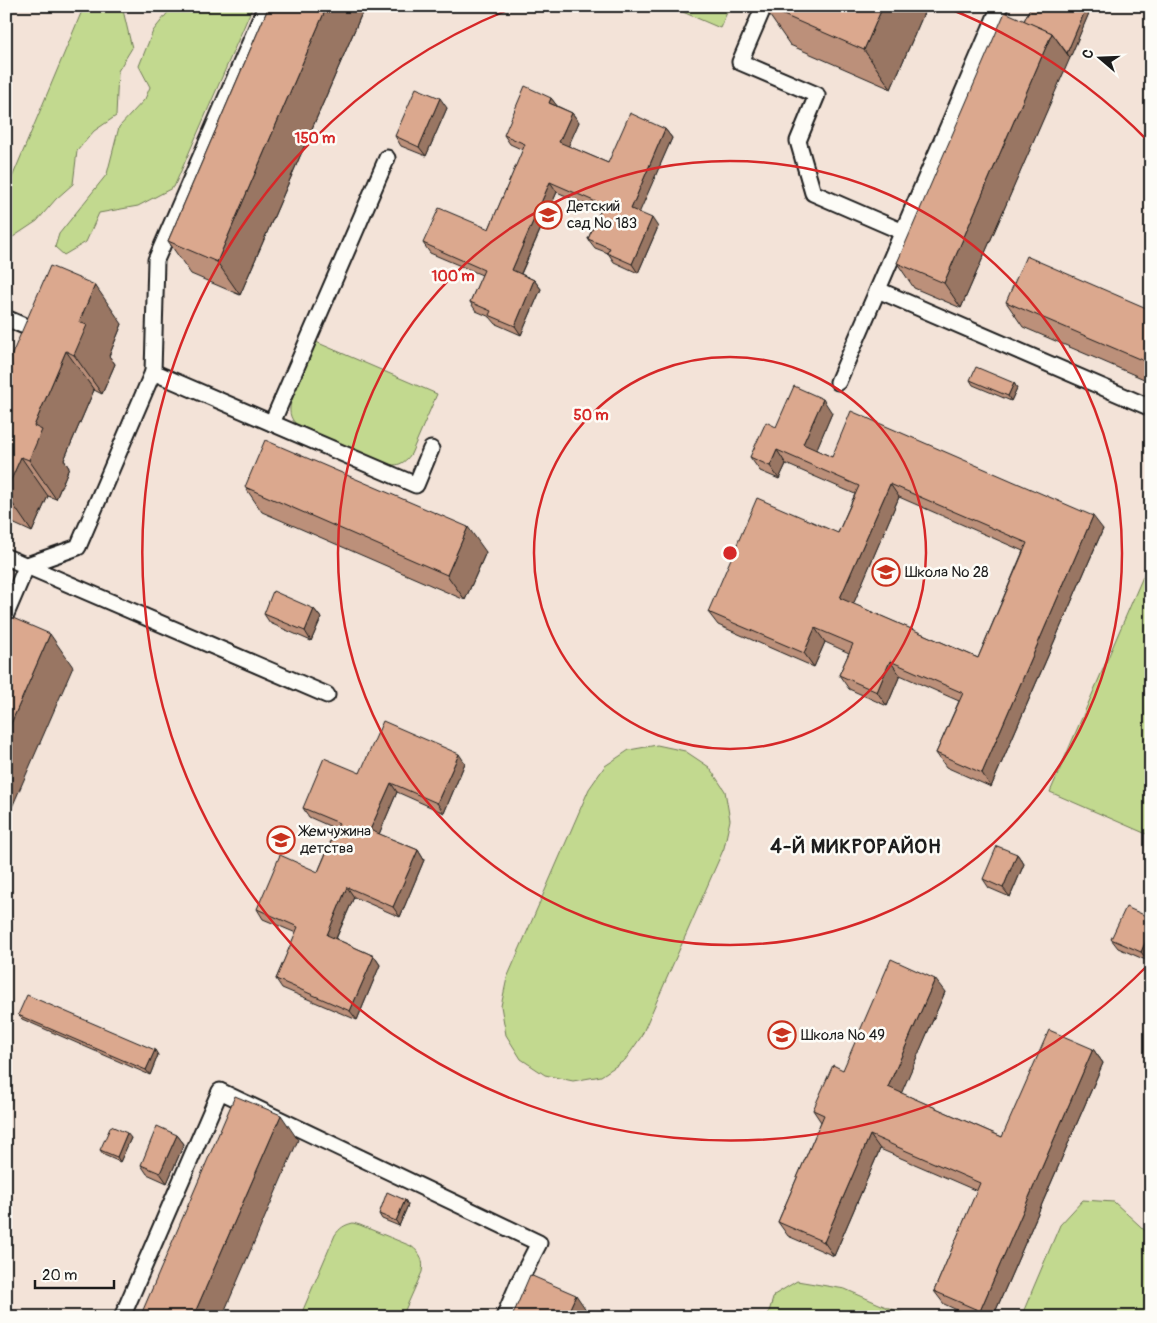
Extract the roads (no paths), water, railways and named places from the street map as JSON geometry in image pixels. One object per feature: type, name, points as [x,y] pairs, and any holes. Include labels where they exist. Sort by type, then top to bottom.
[{"type":"lane","points":[[6,614],[27,565],[78,547],[153,372],[156,260],[266,6]]},
{"type":"lane","points":[[764,6],[740,62],[817,95],[798,140],[813,193],[903,232]]},
{"type":"lane","points":[[838,382],[1000,6]]},
{"type":"lane","points":[[272,423],[387,158]]},
{"type":"lane","points":[[878,290],[1151,408]]},
{"type":"lane","points":[[6,318],[38,332],[30,350]]},
{"type":"lane","points":[[153,372],[416,485],[432,449]]},
{"type":"lane","points":[[6,557],[326,695]]},
{"type":"lane","points":[[122,1317],[220,1091],[539,1243],[504,1317]]},
{"type":"place","name":"Детский сад № 183","points":[[548,215]]},
{"type":"place","name":"Школа № 28","points":[[886,572]]},
{"type":"place","name":"Жемчужина детства","points":[[281,840]]},
{"type":"place","name":"Школа № 49","points":[[782,1035]]},
{"type":"district","name":"4-Й МИКРОРАЙОН","points":[[856,846]]}]
